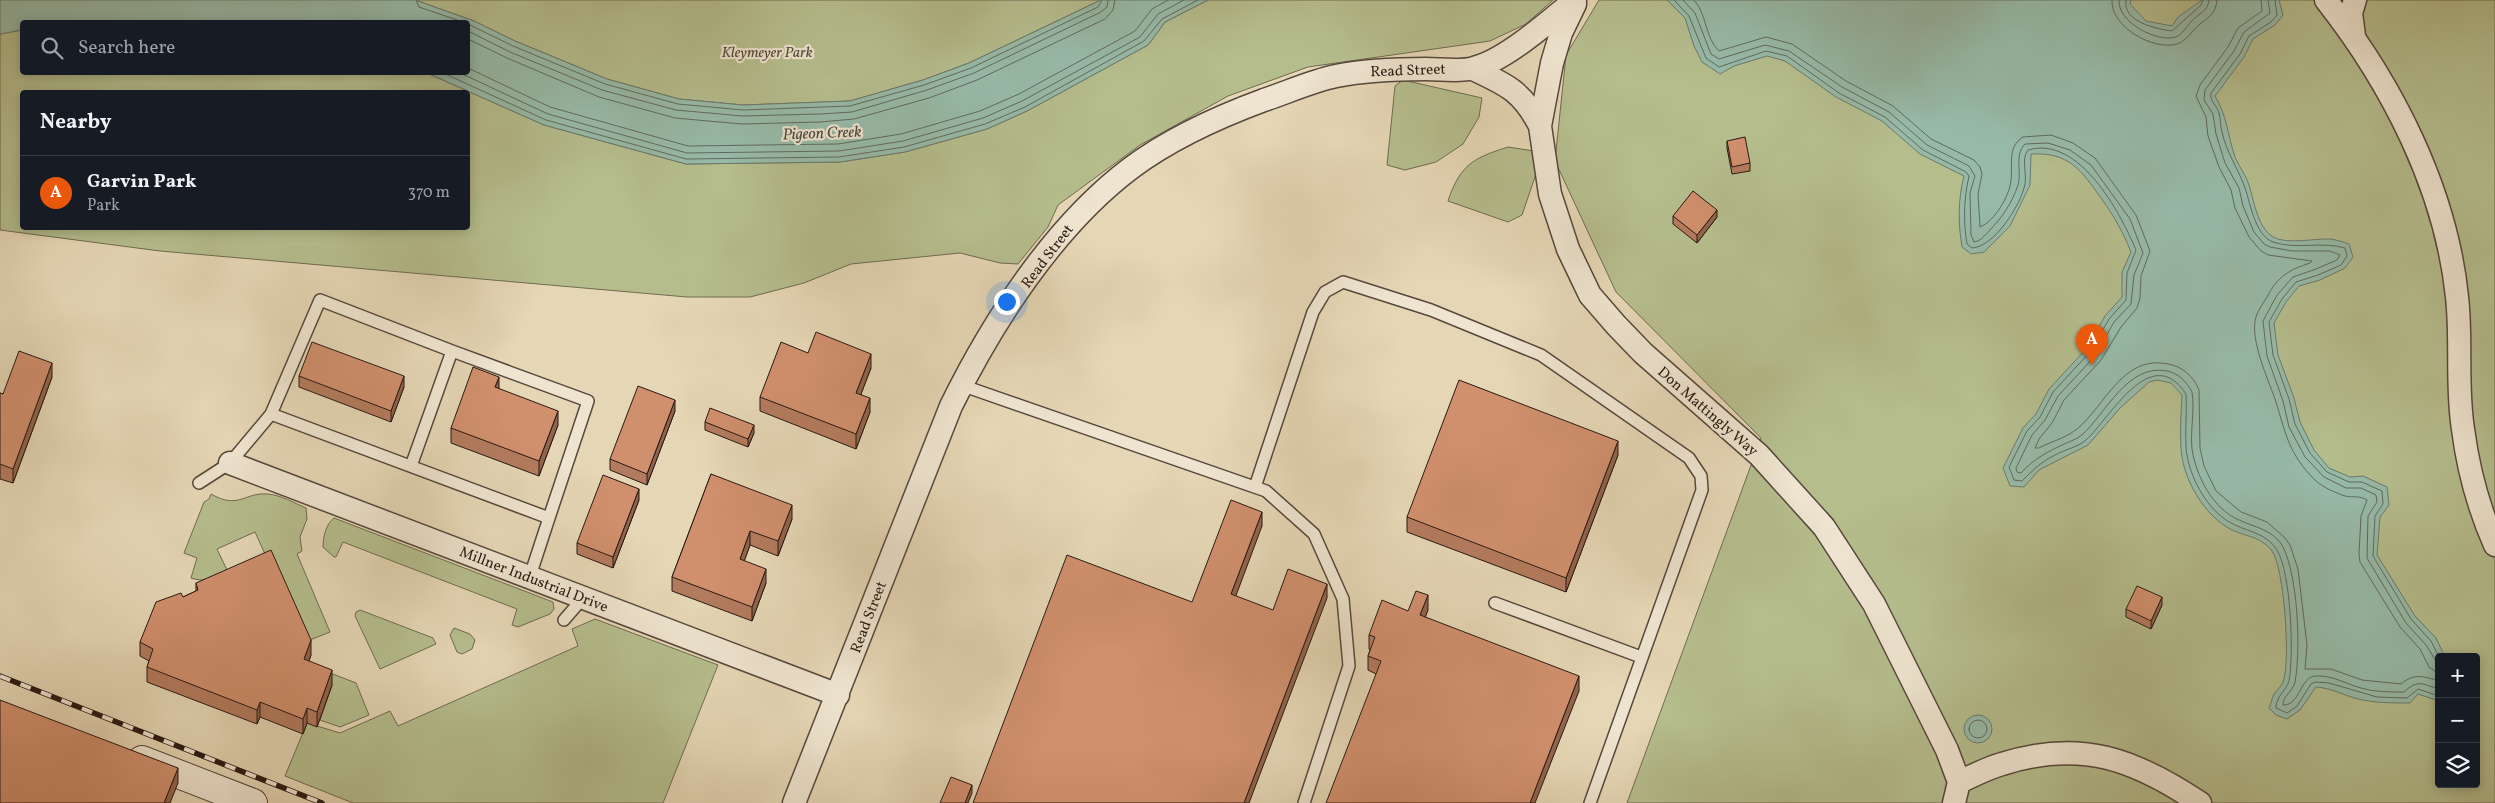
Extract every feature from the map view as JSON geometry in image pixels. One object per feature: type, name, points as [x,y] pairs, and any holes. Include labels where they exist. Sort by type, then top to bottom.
[{"type":"street","name":"Read Street","points":[[794,803],[961,385],[997,323],[1059,236],[1086,207],[1148,156],[1189,132],[1237,110],[1333,77],[1402,69],[1473,68],[1531,37],[1576,0]]},
{"type":"street","name":"Don Mattingly Way","points":[[1576,0],[1561,33],[1552,63],[1540,126],[1550,194],[1558,222],[1590,295],[1643,354],[1759,455],[1824,527],[1874,604],[1947,750],[1957,792]]},
{"type":"street","points":[[2326,0],[2354,36],[2396,108],[2416,152],[2441,216],[2450,253],[2457,297],[2462,428],[2481,506],[2495,545]]},
{"type":"street","points":[[2354,36],[2351,13],[2355,0]]},
{"type":"street","name":"Read Street","points":[[1473,68],[1506,85],[1529,105],[1540,126]]},
{"type":"street","name":"Millner Industrial Drive","points":[[230,464],[323,507],[530,576],[838,695]]},
{"type":"street","points":[[123,753],[252,803]]},
{"type":"street","points":[[1957,792],[2001,764],[2032,756],[2063,753],[2094,755],[2122,761],[2143,769],[2200,803]]},
{"type":"lane","points":[[1255,487],[1313,312],[1325,292],[1343,282],[1431,310],[1541,355],[1689,458],[1701,476],[1702,490],[1641,656],[1590,803]]},
{"type":"lane","points":[[199,483],[230,464],[271,414],[320,300],[588,401],[530,576]]},
{"type":"lane","points":[[411,466],[452,351]]},
{"type":"lane","points":[[961,385],[1266,491],[1314,534],[1343,599],[1349,666],[1304,803]]},
{"type":"lane","points":[[271,414],[549,518]]},
{"type":"lane","points":[[564,620],[583,598]]},
{"type":"lane","points":[[1495,603],[1641,656]]},
{"type":"green space","name":"Kleymeyer Park","points":[[415,0],[1101,0],[969,63],[923,80],[850,101],[743,105],[679,99],[607,79],[515,41],[474,21]]},
{"type":"green space","points":[[1208,0],[1553,0],[1526,24],[1490,41],[1308,67],[1228,96],[1140,145],[1058,205],[1048,227],[1018,264],[1000,263],[960,253],[851,264],[804,283],[750,297],[687,297],[160,251],[0,230],[0,34],[20,30],[20,75],[432,75],[465,90],[20,90],[20,230],[470,230],[470,92],[544,125],[686,164],[840,162],[905,152],[987,129],[1027,111],[1148,45],[1165,22]]},
{"type":"green space","points":[[1599,0],[2495,0],[2495,803],[1627,803],[1761,438],[1616,292],[1555,161],[1566,55]]},
{"type":"green space","points":[[1403,80],[1482,98],[1479,117],[1463,144],[1436,162],[1405,170],[1387,165],[1395,86]]},
{"type":"green space","points":[[1508,147],[1534,151],[1537,171],[1522,215],[1508,222],[1448,201],[1458,179],[1469,165],[1477,159]]},
{"type":"green space","points":[[211,494],[221,499],[235,501],[253,495],[268,494],[306,508],[307,519],[300,537],[302,551],[297,554],[330,632],[305,642],[255,532],[217,549],[228,572],[205,580],[191,578],[197,558],[184,553],[204,502],[209,499]]},
{"type":"green space","points":[[334,518],[553,602],[554,609],[550,614],[518,627],[512,625],[517,609],[343,542],[336,557],[334,557],[323,547],[326,531]]},
{"type":"green space","points":[[360,610],[433,638],[436,644],[380,669],[355,616],[356,612]]},
{"type":"green space","points":[[595,619],[718,665],[663,803],[353,803],[285,776],[307,723],[340,733],[390,711],[398,726],[578,646],[572,629]]},
{"type":"green space","points":[[454,628],[470,634],[475,640],[472,649],[462,654],[457,652],[450,635]]},
{"type":"green space","points":[[307,664],[356,683],[369,715],[340,727],[320,720],[332,685]]},
{"type":"water","name":"Pigeon Creek","points":[[0,0],[415,0],[474,21],[515,41],[607,79],[679,99],[743,105],[850,101],[923,80],[969,63],[1101,0],[1208,0],[1165,22],[1148,45],[1027,111],[987,129],[905,152],[840,162],[686,164],[544,125],[470,92],[470,90],[465,90],[432,75],[470,75],[470,20],[20,20],[20,30],[0,34]]},
{"type":"water","points":[[1667,0],[2131,0],[2130,4],[2146,21],[2172,26],[2178,17],[2202,0],[2279,0],[2283,15],[2275,25],[2253,39],[2244,57],[2215,96],[2225,118],[2235,157],[2248,181],[2257,213],[2268,233],[2273,237],[2286,241],[2331,239],[2349,244],[2353,257],[2345,268],[2320,280],[2299,286],[2286,302],[2274,323],[2278,355],[2294,398],[2300,422],[2314,450],[2329,468],[2350,477],[2363,476],[2387,487],[2389,505],[2380,517],[2377,555],[2415,616],[2436,638],[2443,653],[2435,653],[2435,700],[2418,694],[2410,703],[2371,701],[2316,687],[2300,710],[2287,719],[2276,715],[2269,708],[2274,694],[2283,682],[2286,655],[2283,594],[2276,560],[2272,551],[2263,542],[2222,524],[2197,496],[2186,472],[2181,449],[2182,395],[2171,383],[2157,380],[2149,382],[2120,408],[2088,445],[2039,470],[2024,487],[2010,486],[2003,468],[2023,428],[2036,414],[2049,389],[2087,348],[2105,316],[2122,297],[2122,272],[2131,252],[2110,211],[2080,171],[2065,160],[2055,156],[2031,154],[2030,185],[2010,226],[1984,252],[1971,254],[1962,247],[1960,229],[1959,211],[1964,176],[1920,154],[1882,121],[1836,97],[1785,61],[1767,56],[1734,66],[1720,74],[1702,62],[1694,46],[1685,18]]},
{"type":"water","points":[[1978,715],[1988,719],[1992,729],[1988,739],[1978,743],[1968,739],[1964,729],[1968,719]]},
{"type":"building","points":[[1745,137],[1750,163],[1732,167],[1727,141]]},
{"type":"building","points":[[1693,191],[1717,210],[1697,235],[1673,216]]},
{"type":"building","points":[[816,332],[871,354],[856,393],[870,398],[856,434],[760,397],[781,342],[808,353]]},
{"type":"building","points":[[312,342],[404,376],[391,411],[299,376]]},
{"type":"building","points":[[19,351],[52,363],[13,469],[0,464],[0,393],[3,394]]},
{"type":"building","points":[[473,367],[499,377],[495,387],[558,411],[539,461],[451,428]]},
{"type":"building","points":[[1459,380],[1618,441],[1566,578],[1407,517]]},
{"type":"building","points":[[638,386],[675,400],[647,474],[610,459]]},
{"type":"building","points":[[710,408],[754,425],[748,439],[705,422]]},
{"type":"building","points":[[711,474],[792,505],[778,541],[750,531],[740,559],[766,569],[752,607],[672,577]]},
{"type":"building","points":[[603,475],[639,489],[613,557],[577,543]]},
{"type":"building","points":[[1231,500],[1262,512],[1231,594],[1273,610],[1288,569],[1327,584],[1244,803],[973,803],[1067,555],[1192,602]]},
{"type":"building","points":[[271,550],[311,640],[304,659],[332,670],[317,712],[307,708],[303,719],[260,702],[257,710],[147,667],[153,649],[140,642],[156,602],[181,593],[183,597],[198,590],[196,583]]},
{"type":"building","points":[[2137,586],[2162,597],[2151,621],[2126,609]]},
{"type":"building","points":[[1416,591],[1428,595],[1420,615],[1579,676],[1530,803],[1326,803],[1381,661],[1368,656],[1375,637],[1369,635],[1382,600],[1408,611]]},
{"type":"building","points":[[0,700],[178,768],[164,803],[0,803]]},
{"type":"building","points":[[951,777],[972,785],[965,803],[940,803]]},
{"type":"railway","points":[[0,676],[322,803]]},
{"type":"place","name":"Garvin Park","points":[[2092,365]]}]
